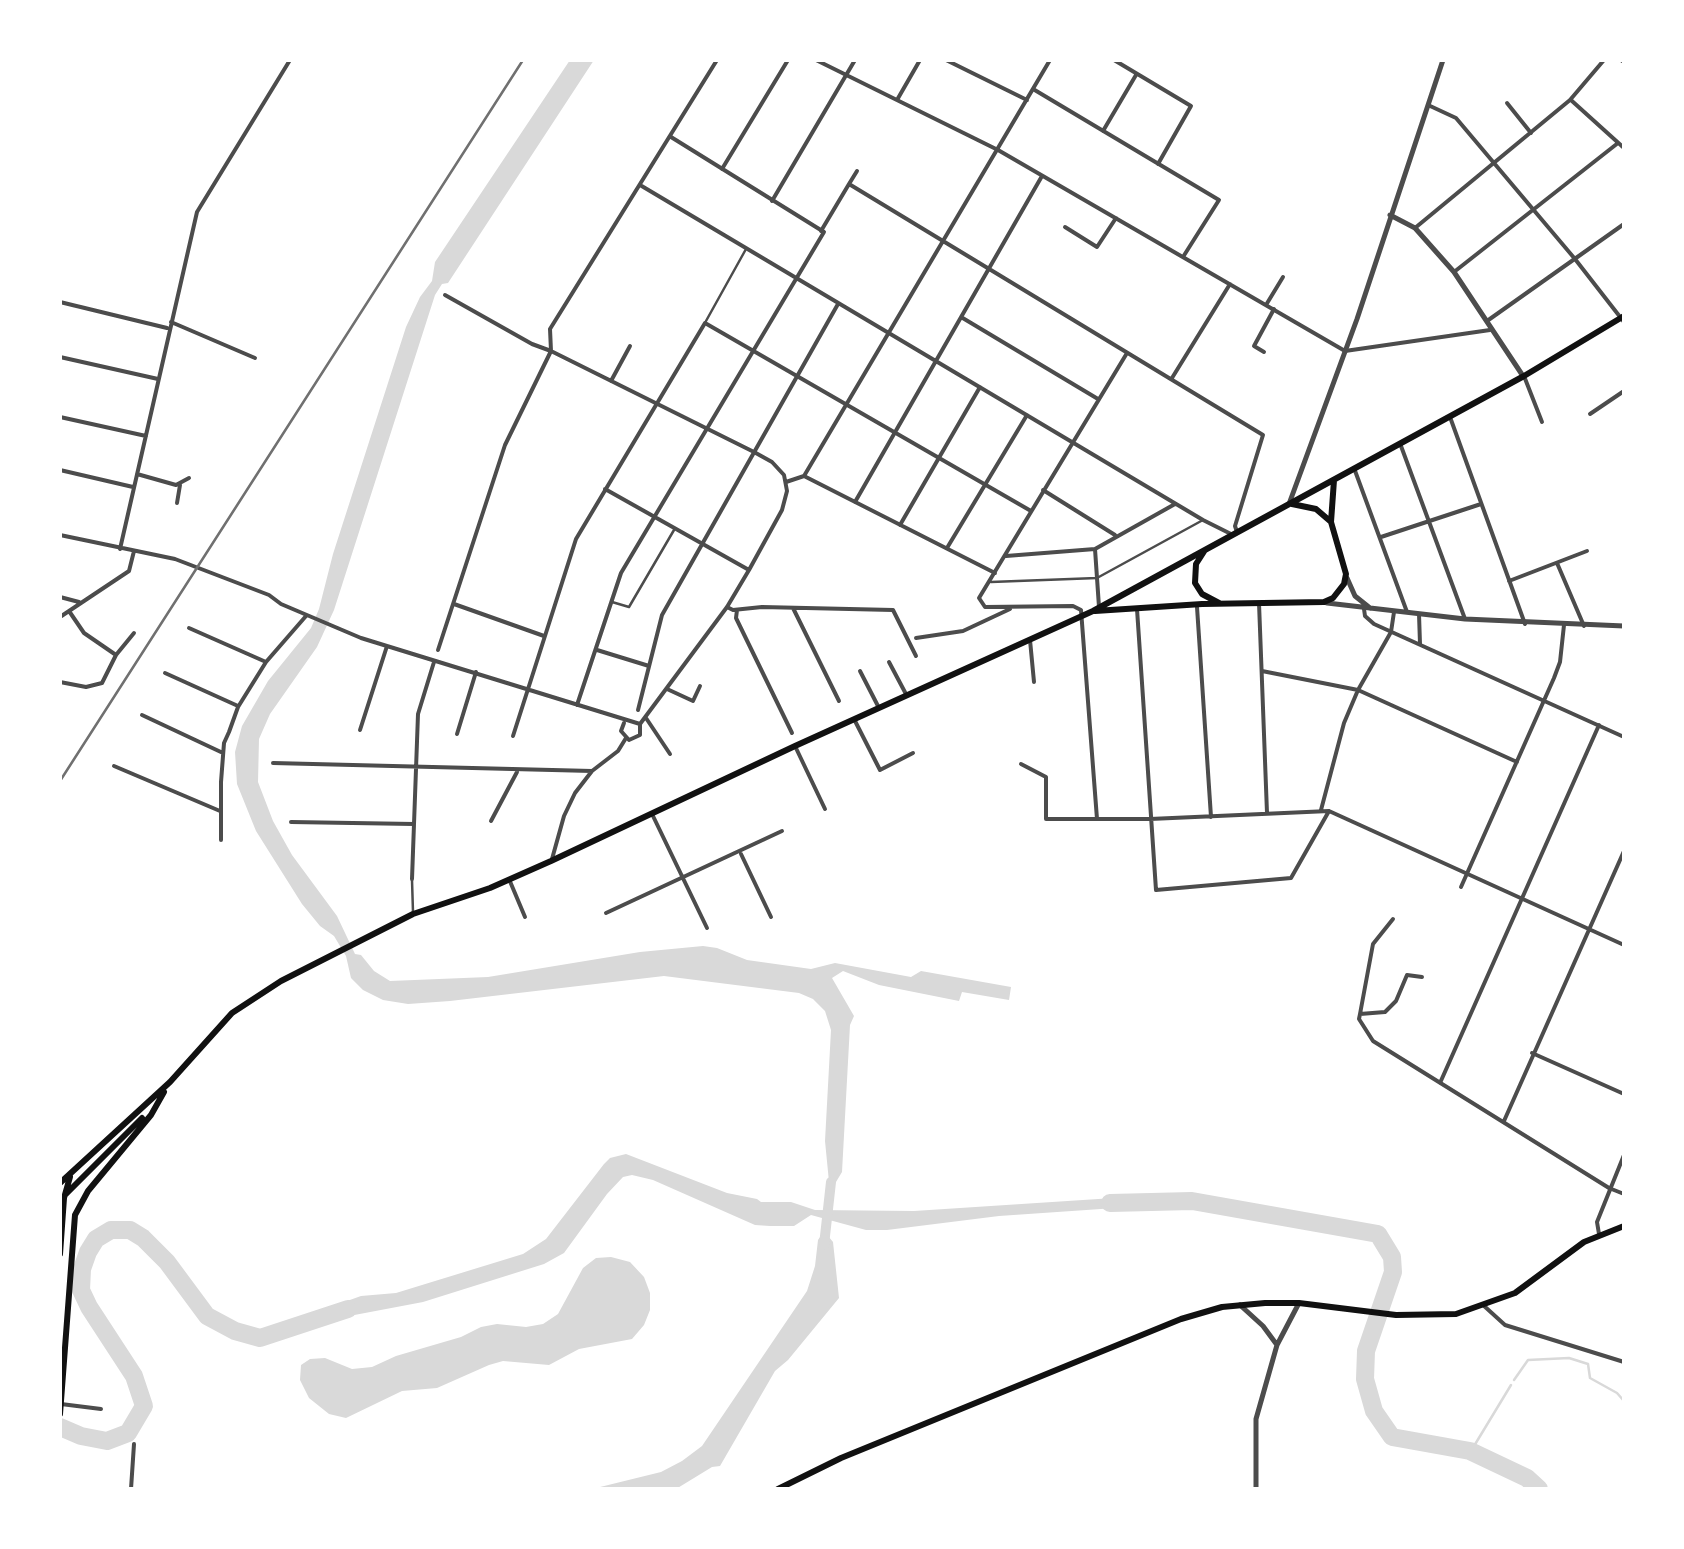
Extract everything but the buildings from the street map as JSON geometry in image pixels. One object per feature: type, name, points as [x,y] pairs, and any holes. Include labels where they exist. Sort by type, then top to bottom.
[{"type":"main road","points":[[60,1184],[170,1082],[232,1012],[286,979],[413,914],[509,880],[653,816],[795,746],[1083,616],[1623,319]]},
{"type":"main road","points":[[1096,609],[1324,602],[1338,592],[1346,574],[1331,522],[1334,479]]},
{"type":"main road","points":[[1290,504],[1316,509],[1331,522]]},
{"type":"main road","points":[[1206,549],[1196,564],[1195,583],[1202,594],[1220,603]]},
{"type":"main road","points":[[60,1414],[74,1215],[95,1182],[151,1115],[170,1082]]},
{"type":"main road","points":[[61,1198],[160,1099]]},
{"type":"main road","points":[[60,1254],[61,1198],[70,1176]]},
{"type":"main road","points":[[61,1198],[74,1215]]},
{"type":"main road","points":[[778,1489],[841,1458],[1181,1318],[1240,1306],[1299,1303],[1396,1316],[1456,1314],[1515,1293],[1603,1232],[1624,1226]]},
{"type":"street","points":[[120,549],[197,212],[290,60]]},
{"type":"street","points":[[438,650],[505,446],[551,350],[550,328],[717,60]]},
{"type":"street","points":[[722,169],[788,60]]},
{"type":"street","points":[[816,60],[998,150],[1345,350],[1492,329]]},
{"type":"street","points":[[772,201],[856,60]]},
{"type":"street","points":[[897,100],[920,60]]},
{"type":"street","points":[[946,60],[1027,100]]},
{"type":"street","points":[[786,482],[804,476],[1050,60]]},
{"type":"street","points":[[1114,60],[1191,106],[1158,164]]},
{"type":"street","points":[[1290,504],[1444,60]]},
{"type":"street","points":[[1414,228],[1570,100],[1604,60]]},
{"type":"street","points":[[1103,131],[1137,74]]},
{"type":"street","points":[[1033,89],[1218,200],[1183,257]]},
{"type":"street","points":[[1570,100],[1624,148]]},
{"type":"street","points":[[1507,103],[1531,133]]},
{"type":"street","points":[[1428,104],[1456,118],[1623,319]]},
{"type":"street","points":[[670,138],[822,232]]},
{"type":"street","points":[[1454,272],[1618,143]]},
{"type":"street","points":[[577,705],[621,573],[856,171]]},
{"type":"street","points":[[855,502],[1042,176]]},
{"type":"street","points":[[640,185],[1175,504],[1235,533],[1262,436],[849,184]]},
{"type":"street","points":[[1390,215],[1414,228],[1454,272],[1524,376],[1542,422]]},
{"type":"street","points":[[1065,227],[1097,247],[1116,218]]},
{"type":"street","points":[[1486,320],[1624,224]]},
{"type":"street","points":[[513,736],[576,539],[706,323],[746,248]]},
{"type":"street","points":[[1266,305],[1283,277]]},
{"type":"street","points":[[1170,380],[1230,284]]},
{"type":"street","points":[[445,296],[532,344],[754,452],[772,462],[784,475],[788,491],[782,510],[727,607],[640,724]]},
{"type":"street","points":[[60,302],[170,325],[254,358]]},
{"type":"street","points":[[638,710],[662,615],[839,303]]},
{"type":"street","points":[[1264,352],[1251,344],[1274,309]]},
{"type":"street","points":[[961,317],[1098,399]]},
{"type":"street","points":[[706,323],[1031,511]]},
{"type":"street","points":[[611,381],[630,346]]},
{"type":"street","points":[[1097,819],[1083,616],[1079,608],[984,607],[979,598],[1127,352]]},
{"type":"street","points":[[60,357],[158,379]]},
{"type":"street","points":[[900,525],[980,387]]},
{"type":"street","points":[[1590,414],[1624,391]]},
{"type":"street","points":[[947,548],[1027,415]]},
{"type":"street","points":[[1450,416],[1525,624]]},
{"type":"street","points":[[60,417],[146,436]]},
{"type":"street","points":[[1400,444],[1464,620]]},
{"type":"street","points":[[1354,468],[1407,612]]},
{"type":"street","points":[[60,470],[134,487]]},
{"type":"street","points":[[137,474],[180,485]]},
{"type":"street","points":[[804,476],[995,574]]},
{"type":"street","points":[[176,503],[180,485],[190,478]]},
{"type":"street","points":[[605,489],[748,570]]},
{"type":"street","points":[[1043,490],[1117,536]]},
{"type":"street","points":[[1006,556],[1095,549],[1175,504]]},
{"type":"street","points":[[1380,537],[1481,504]]},
{"type":"street","points":[[989,582],[1097,578],[1203,520]]},
{"type":"street","points":[[610,602],[629,607],[674,530]]},
{"type":"street","points":[[60,536],[174,559],[386,646],[640,724],[642,732],[638,738],[626,738]]},
{"type":"street","points":[[1095,549],[1096,609]]},
{"type":"street","points":[[1509,581],[1587,551]]},
{"type":"street","points":[[60,616],[130,572],[134,552]]},
{"type":"street","points":[[1557,563],[1584,626]]},
{"type":"street","points":[[1346,574],[1355,596],[1368,609]]},
{"type":"street","points":[[60,596],[82,603]]},
{"type":"street","points":[[1259,602],[1267,813]]},
{"type":"street","points":[[1324,602],[1464,620],[1624,626]]},
{"type":"street","points":[[453,604],[544,636]]},
{"type":"street","points":[[1196,604],[1210,817]]},
{"type":"street","points":[[727,607],[893,610],[916,656]]},
{"type":"street","points":[[916,638],[963,631],[1014,607]]},
{"type":"street","points":[[793,608],[839,701]]},
{"type":"street","points":[[1137,609],[1156,890],[1290,878],[1329,811]]},
{"type":"street","points":[[1368,609],[1365,616],[1374,624],[1624,736]]},
{"type":"street","points":[[737,610],[736,618],[792,733]]},
{"type":"street","points":[[69,612],[84,633],[116,655]]},
{"type":"street","points":[[1321,810],[1344,723],[1391,632],[1394,612]]},
{"type":"street","points":[[1419,614],[1420,644]]},
{"type":"street","points":[[221,840],[223,754],[238,706],[266,662],[308,616]]},
{"type":"street","points":[[1461,888],[1560,662],[1564,625]]},
{"type":"street","points":[[189,628],[266,662]]},
{"type":"street","points":[[60,682],[86,687],[102,683],[116,655],[134,633]]},
{"type":"street","points":[[1030,640],[1034,682]]},
{"type":"street","points":[[360,730],[386,646]]},
{"type":"street","points":[[596,650],[650,666]]},
{"type":"street","points":[[413,914],[418,714],[434,662]]},
{"type":"street","points":[[889,662],[907,696]]},
{"type":"street","points":[[860,670],[880,708]]},
{"type":"street","points":[[1262,670],[1358,690],[1517,762]]},
{"type":"street","points":[[456,734],[476,672]]},
{"type":"street","points":[[165,673],[238,706]]},
{"type":"street","points":[[667,689],[693,701],[700,686]]},
{"type":"street","points":[[142,715],[223,754]]},
{"type":"street","points":[[646,718],[670,754]]},
{"type":"street","points":[[854,719],[880,770],[913,753]]},
{"type":"street","points":[[625,722],[622,731],[626,738]]},
{"type":"street","points":[[1440,1083],[1599,725]]},
{"type":"street","points":[[551,861],[575,793],[626,738]]},
{"type":"street","points":[[795,746],[824,809]]},
{"type":"street","points":[[274,763],[592,771]]},
{"type":"street","points":[[1021,764],[1046,776],[1046,819],[1329,811],[1624,945]]},
{"type":"street","points":[[114,766],[222,812]]},
{"type":"street","points":[[491,821],[518,770]]},
{"type":"street","points":[[653,816],[706,928]]},
{"type":"street","points":[[291,822],[414,824]]},
{"type":"street","points":[[606,913],[782,831]]},
{"type":"street","points":[[1504,1121],[1624,851]]},
{"type":"street","points":[[740,852],[771,917]]},
{"type":"street","points":[[509,880],[525,917]]},
{"type":"street","points":[[1393,919],[1373,944],[1360,1014],[1373,1040],[1624,1194]]},
{"type":"street","points":[[1360,1014],[1385,1012],[1396,1001],[1407,975],[1422,977]]},
{"type":"street","points":[[1532,1053],[1624,1094]]},
{"type":"street","points":[[1603,1232],[1597,1222],[1624,1155]]},
{"type":"street","points":[[1256,1489],[1256,1419],[1277,1345],[1299,1303]]},
{"type":"street","points":[[1483,1305],[1505,1325],[1624,1362]]},
{"type":"street","points":[[1240,1306],[1277,1345]]},
{"type":"street","points":[[61,1404],[101,1409]]},
{"type":"street","points":[[131,1489],[134,1444]]},
{"type":"shaded area","points":[[570,60],[594,60],[448,283],[442,284],[435,295],[334,610],[317,647],[270,714],[259,739],[258,782],[292,855],[337,916],[355,954],[390,981],[488,977],[640,952],[703,946],[747,960],[811,969],[835,963],[911,977],[921,971],[1011,987],[1009,1000],[962,992],[959,1001],[879,985],[843,971],[832,978],[854,1016],[850,1025],[842,1172],[830,1192],[825,1141],[831,1030],[825,1011],[813,999],[799,993],[664,976],[450,1001],[408,1004],[383,1000],[363,990],[351,978],[346,956],[334,936],[302,904],[256,831],[237,784],[235,752],[242,726],[268,681],[311,628],[319,609],[406,327],[432,281],[435,262]]},
{"type":"shaded area","points":[[626,1154],[727,1193],[761,1202],[791,1202],[815,1210],[914,1211],[1129,1197],[1130,1207],[999,1216],[887,1230],[866,1230],[811,1215],[794,1226],[770,1226],[755,1225],[653,1180],[632,1175],[623,1177],[607,1194],[564,1253],[544,1264],[423,1302],[328,1320],[322,1310],[361,1296],[396,1293],[523,1254],[546,1239],[610,1158]]},
{"type":"shaded area","points":[[824,1231],[833,1242],[839,1298],[775,1371],[720,1466],[676,1489],[592,1489],[661,1472],[702,1446],[807,1291],[818,1240]]},
{"type":"shaded area","points":[[596,1258],[630,1262],[644,1277],[650,1293],[650,1310],[632,1339],[579,1349],[549,1365],[503,1361],[437,1388],[402,1391],[346,1418],[329,1414],[309,1398],[300,1380],[301,1365],[310,1359],[325,1358],[352,1369],[372,1367],[481,1327],[543,1324],[558,1314],[583,1268]]},
{"type":"waterway","points":[[824,1245],[831,1182]]},
{"type":"waterway","points":[[1110,1203],[1192,1201],[1378,1234],[1392,1257],[1393,1272],[1366,1351],[1365,1379],[1374,1411],[1392,1437],[1470,1451],[1527,1478],[1539,1489]]},
{"type":"waterway","points":[[60,1427],[107,1441],[128,1433],[144,1406],[134,1376],[81,1290],[88,1252],[96,1239],[111,1230],[130,1230],[143,1238],[167,1262],[207,1316],[235,1331],[260,1338],[348,1309]]},
{"type":"waterway","points":[[1514,1380],[1528,1360],[1569,1358],[1588,1364],[1590,1378],[1624,1401]]},
{"type":"waterway","points":[[1471,1451],[1511,1385]]},
{"type":"railway","points":[[60,781],[523,60]]}]
